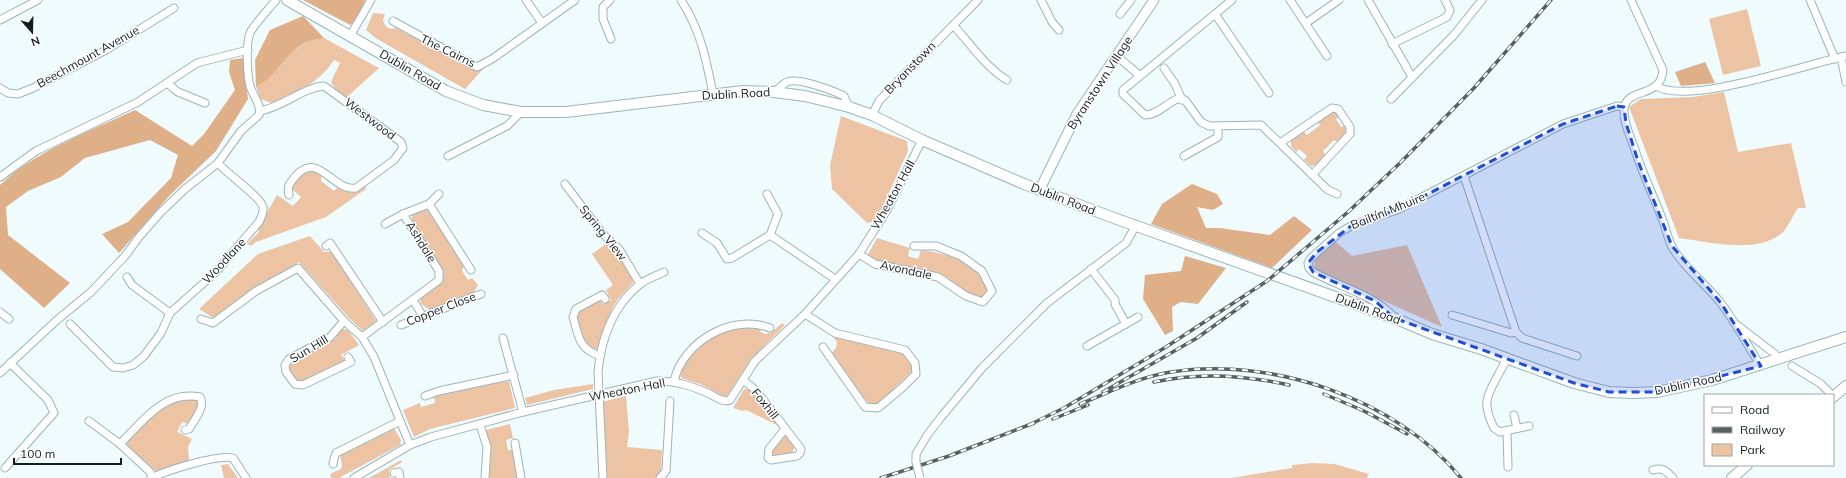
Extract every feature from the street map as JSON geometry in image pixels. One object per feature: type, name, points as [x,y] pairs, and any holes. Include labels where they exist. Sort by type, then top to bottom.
[{"type":"main road","name":"Dublin Road","points":[[287,0],[446,91],[483,105],[521,112],[543,113],[606,108],[743,91],[774,92],[804,96],[849,107],[872,115],[922,140],[1040,190],[1394,318],[1432,334],[1507,358],[1574,383],[1609,392],[1633,394],[1691,386],[1761,366],[1846,337]]},
{"type":"main road","points":[[1834,395],[1846,386]]},
{"type":"main road","points":[[1732,478],[1746,466]]},
{"type":"street","points":[[0,20],[38,0]]},
{"type":"street","points":[[0,373],[57,320],[91,292],[161,212],[185,189],[218,163],[242,131],[255,119],[260,111],[250,88],[248,39],[251,31],[276,0]]},
{"type":"street","points":[[350,36],[371,0]]},
{"type":"street","points":[[526,0],[542,22]]},
{"type":"street","name":"The Cairns","points":[[393,21],[477,67],[492,59],[575,0]]},
{"type":"street","points":[[610,0],[603,7],[603,19],[611,39]]},
{"type":"street","points":[[681,0],[694,21],[706,54],[713,94]]},
{"type":"street","name":"Bryanstown","points":[[872,115],[879,101],[978,0]]},
{"type":"street","points":[[1041,0],[1052,22],[1059,30]]},
{"type":"street","points":[[1120,14],[1131,0]]},
{"type":"street","name":"Byranstown Village","points":[[1040,190],[1077,114],[1154,0]]},
{"type":"street","points":[[1232,0],[1139,75],[1123,90],[1123,94],[1145,115],[1151,115],[1158,112],[1177,99],[1185,100],[1201,122],[1208,126],[1218,127],[1250,124],[1261,125],[1328,190],[1337,194]]},
{"type":"street","points":[[1290,0],[1327,56]]},
{"type":"street","points":[[1306,23],[1339,0]]},
{"type":"street","points":[[1368,0],[1412,77]]},
{"type":"street","points":[[1392,44],[1447,17],[1450,10],[1445,0]]},
{"type":"street","points":[[1391,100],[1454,35],[1482,0]]},
{"type":"street","points":[[1631,0],[1662,64],[1663,76],[1661,81],[1656,86],[1636,94],[1624,107],[1626,123],[1638,161],[1672,246],[1687,267],[1704,283],[1721,303],[1761,366]]},
{"type":"street","points":[[1810,0],[1841,57],[1846,82]]},
{"type":"street","name":"Beechmount Avenue","points":[[0,88],[8,93],[18,94],[33,88],[106,50],[174,8]]},
{"type":"street","points":[[1215,14],[1269,93]]},
{"type":"street","points":[[953,24],[979,57],[994,72],[1007,80]]},
{"type":"street","points":[[0,177],[36,151],[120,111],[197,63],[248,50]]},
{"type":"street","points":[[1117,56],[1139,75]]},
{"type":"street","points":[[1656,86],[1661,89],[1674,91],[1709,88],[1798,69],[1841,57]]},
{"type":"street","points":[[1164,68],[1175,84],[1182,100]]},
{"type":"street","points":[[167,83],[178,92],[205,103]]},
{"type":"street","name":"Westwood","points":[[260,111],[288,101],[315,87],[324,86],[401,142],[403,148],[397,157],[356,188],[350,189],[344,187],[314,167],[297,173],[289,184],[287,189],[288,195]]},
{"type":"street","name":"Bailtíní Mhuire","points":[[1394,318],[1387,310],[1375,301],[1313,272],[1308,268],[1308,263],[1317,252],[1345,229],[1399,209],[1563,124],[1617,106],[1624,107]]},
{"type":"street","points":[[1280,143],[1332,108],[1338,109],[1350,127],[1350,134],[1312,175]]},
{"type":"street","points":[[448,156],[507,126],[521,112]]},
{"type":"street","points":[[1184,156],[1218,138],[1218,127]]},
{"type":"street","name":"Wheaton Hall","points":[[354,478],[410,445],[431,437],[523,412],[657,381],[674,381],[727,401],[730,400],[744,381],[755,361],[804,314],[858,254],[887,210],[922,140]]},
{"type":"street","name":"Woodlane","points":[[170,313],[216,272],[259,222],[263,214],[263,207],[260,200],[226,173],[218,163]]},
{"type":"street","points":[[1464,176],[1516,332],[1522,338],[1577,356]]},
{"type":"street","name":"Spring View","points":[[565,184],[602,233],[619,249],[640,284]]},
{"type":"street","points":[[439,194],[429,204],[471,270]]},
{"type":"street","points":[[702,233],[717,243],[727,259],[732,258],[770,235],[778,214],[767,194]]},
{"type":"street","name":"Ashdale","points":[[362,337],[440,280],[439,272],[403,214],[429,204]]},
{"type":"street","points":[[385,224],[403,214]]},
{"type":"street","points":[[920,478],[916,462],[918,449],[942,416],[982,368],[1047,303],[1126,243],[1136,225]]},
{"type":"street","points":[[770,235],[835,279]]},
{"type":"street","points":[[326,246],[330,243],[383,322]]},
{"type":"street","name":"Avondale","points":[[858,254],[875,264],[938,277],[966,296],[983,302],[988,298],[992,291],[982,272],[961,256],[936,246],[914,246]]},
{"type":"street","points":[[201,319],[213,323],[256,291],[298,268],[344,321],[362,337],[374,356],[410,445]]},
{"type":"street","points":[[1091,269],[1115,300],[1115,304],[1126,324]]},
{"type":"street","points":[[604,478],[598,372],[600,356],[612,316],[624,298],[640,284],[664,272]]},
{"type":"street","points":[[70,324],[113,367],[123,368],[133,365],[144,356],[161,333],[170,313],[132,285],[127,277]]},
{"type":"street","name":"Copper Close","points":[[401,325],[422,315],[481,294]]},
{"type":"street","points":[[600,356],[588,351],[582,345],[573,317],[576,310],[602,295],[605,299]]},
{"type":"street","points":[[413,300],[422,315]]},
{"type":"street","points":[[0,312],[9,319]]},
{"type":"street","points":[[804,314],[835,333],[905,350],[915,363],[916,374],[878,408],[865,407],[823,347]]},
{"type":"street","points":[[1452,315],[1510,333],[1516,332]]},
{"type":"street","points":[[1087,346],[1138,317]]},
{"type":"street","name":"Sun Hill","points":[[344,321],[330,337],[289,359],[285,365],[286,372],[295,384],[304,385],[351,362],[348,358]]},
{"type":"street","points":[[1732,321],[1775,354]]},
{"type":"street","points":[[674,381],[677,369],[682,360],[693,348],[708,337],[726,327],[742,323],[757,323],[770,328]]},
{"type":"street","points":[[503,338],[523,412]]},
{"type":"street","points":[[1507,358],[1489,392],[1487,408],[1494,428],[1500,432],[1529,426]]},
{"type":"street","points":[[5,468],[54,413],[48,400],[10,363]]},
{"type":"street","points":[[1792,366],[1821,384],[1831,394]]},
{"type":"street","points":[[425,396],[439,391],[514,375]]},
{"type":"street","name":"Foxhill","points":[[744,381],[752,387],[799,446],[800,453],[784,458],[768,458],[769,449],[785,429]]},
{"type":"street","points":[[120,444],[160,404],[178,397],[191,395],[200,397],[202,407],[189,429],[184,430]]},
{"type":"street","points":[[660,478],[666,471],[670,401]]},
{"type":"street","points":[[1514,416],[1518,428]]},
{"type":"street","points":[[88,421],[120,444],[150,472],[151,478],[189,465],[226,456],[233,458],[246,478]]},
{"type":"street","points":[[334,464],[336,453],[400,421]]},
{"type":"street","points":[[480,424],[487,447],[484,478]]},
{"type":"street","points":[[1507,431],[1508,467]]},
{"type":"street","points":[[515,443],[521,478]]},
{"type":"street","points":[[1653,470],[1660,468],[1664,469],[1673,478]]},
{"type":"street","points":[[394,473],[399,472],[400,478]]},
{"type":"highlighted area","points":[[1617,106],[1624,107],[1626,123],[1638,161],[1672,246],[1721,303],[1761,366],[1657,392],[1609,392],[1574,383],[1394,318],[1375,301],[1313,272],[1308,263],[1317,252],[1351,226],[1399,209],[1563,124]]},
{"type":"green space","points":[[1747,9],[1761,66],[1723,75],[1709,19]]},
{"type":"green space","points":[[373,13],[385,14],[383,21],[388,28],[396,28],[476,70],[483,69],[465,89],[377,39],[366,30]]},
{"type":"green space","points":[[313,38],[324,38],[379,68],[346,98],[334,87],[331,82],[340,63],[334,60],[321,75],[298,92],[271,103],[261,99],[256,87],[270,77],[288,54]]},
{"type":"green space","points":[[1724,92],[1738,152],[1791,143],[1806,208],[1798,208],[1783,232],[1773,239],[1761,243],[1733,245],[1679,238],[1629,107],[1641,99],[1693,97]]},
{"type":"green space","points":[[1330,111],[1335,111],[1341,116],[1336,119],[1341,127],[1346,125],[1347,133],[1338,143],[1334,140],[1323,151],[1326,156],[1317,165],[1311,166],[1304,160],[1307,156],[1299,149],[1296,152],[1291,146],[1291,141],[1303,131],[1307,135],[1320,125],[1317,121]]},
{"type":"green space","points":[[841,116],[907,141],[908,151],[876,221],[867,223],[832,189],[830,165]]},
{"type":"green space","points":[[313,169],[322,175],[321,181],[334,191],[338,187],[352,193],[365,186],[366,189],[326,217],[256,242],[251,246],[247,244],[259,232],[258,228],[277,195],[293,206],[301,197],[293,190],[296,179],[302,174]]},
{"type":"green space","points":[[423,209],[428,210],[465,264],[462,271],[468,280],[472,278],[478,285],[472,295],[430,310],[421,304],[420,299],[442,281],[444,272],[412,222],[412,214]]},
{"type":"green space","points":[[310,236],[324,252],[332,251],[376,321],[363,331],[348,317],[299,262],[254,289],[215,319],[199,309],[258,254]]},
{"type":"green space","points":[[877,238],[910,248],[908,256],[918,259],[921,250],[931,251],[961,261],[970,266],[983,281],[988,290],[985,296],[979,299],[967,293],[945,276],[876,261],[868,254]]},
{"type":"green space","points":[[1335,241],[1352,256],[1407,245],[1442,327],[1321,273],[1314,268],[1315,259]]},
{"type":"green space","points":[[607,243],[620,256],[630,272],[633,283],[618,299],[613,307],[598,348],[594,350],[586,344],[584,340],[580,331],[577,316],[580,311],[599,300],[603,304],[611,300],[606,290],[613,285],[592,254]]},
{"type":"green space","points":[[782,323],[785,325],[751,359],[727,396],[724,396],[700,384],[681,378],[685,363],[691,356],[698,349],[722,332],[736,327],[744,327],[759,328],[761,332],[765,334],[772,332]]},
{"type":"green space","points":[[343,329],[348,330],[359,345],[341,355],[345,361],[302,382],[296,381],[287,366],[291,361],[335,339],[339,331]]},
{"type":"green space","points":[[833,337],[902,352],[911,362],[913,370],[880,403],[874,405],[868,403],[831,354],[836,348],[837,342]]},
{"type":"green space","points":[[509,381],[515,408],[430,429],[414,437],[403,410],[420,403],[421,407],[435,403],[434,397],[458,390]]},
{"type":"green space","points":[[593,384],[593,389],[527,405],[525,398],[554,390]]},
{"type":"green space","points":[[744,389],[750,390],[754,394],[779,426],[746,410],[743,411],[733,408]]},
{"type":"green space","points":[[626,396],[629,432],[627,447],[662,450],[661,472],[655,478],[607,478],[602,402]]},
{"type":"green space","points":[[192,398],[198,400],[199,403],[189,424],[182,422],[177,432],[192,439],[188,447],[189,461],[157,472],[128,447],[127,442],[151,416],[166,404]]},
{"type":"green space","points":[[510,424],[513,438],[506,440],[508,450],[514,450],[518,478],[489,478],[491,448],[486,430]]},
{"type":"green space","points":[[394,428],[401,440],[400,445],[339,478],[332,478],[330,476],[332,473],[341,469],[342,465],[340,455]]},
{"type":"green space","points":[[786,436],[795,447],[792,453],[775,457],[772,452],[781,438]]},
{"type":"green space","points":[[401,460],[402,462],[389,470],[390,478],[369,478]]},
{"type":"green space","points":[[1313,463],[1335,464],[1369,474],[1367,478],[1231,478],[1292,468],[1292,465]]},
{"type":"green space","points":[[228,464],[238,478],[224,478],[221,465]]},
{"type":"shaded area","points":[[303,0],[365,0],[357,19],[350,25]]},
{"type":"shaded area","points":[[303,16],[324,38],[315,39],[300,46],[288,56],[264,82],[256,87],[255,60],[270,30]]},
{"type":"shaded area","points":[[243,58],[248,99],[216,151],[170,195],[119,253],[102,234],[128,222],[171,178],[178,155],[150,140],[85,158],[61,177],[28,191],[6,207],[8,235],[70,283],[44,308],[0,269],[0,185],[29,162],[46,152],[135,110],[192,146],[204,134],[235,90],[229,72],[230,60]]},
{"type":"shaded area","points":[[1705,62],[1715,83],[1681,86],[1675,72]]},
{"type":"shaded area","points":[[1192,184],[1217,194],[1223,204],[1213,210],[1197,207],[1206,228],[1220,228],[1270,235],[1294,216],[1312,230],[1272,268],[1151,224],[1162,204]]},
{"type":"shaded area","points":[[1185,256],[1226,268],[1198,304],[1181,302],[1172,307],[1173,331],[1165,335],[1143,299],[1145,275],[1181,271]]},
{"type":"railway","points":[[1029,425],[1064,408],[1166,347],[1267,281],[1348,212],[1400,163],[1474,88],[1551,0]]},
{"type":"railway","points":[[1103,392],[1197,338],[1247,302]]},
{"type":"railway","points":[[1080,404],[1136,381],[1171,372],[1210,369],[1250,371],[1290,378],[1330,389],[1367,406],[1403,426],[1434,450],[1461,478]]},
{"type":"railway","points":[[1154,382],[1188,377],[1222,376],[1255,379],[1289,385]]},
{"type":"railway","points":[[1324,394],[1364,411],[1407,434]]},
{"type":"railway","points":[[1053,419],[1088,405]]},
{"type":"railway","points":[[881,478],[949,456],[1034,423]]}]
